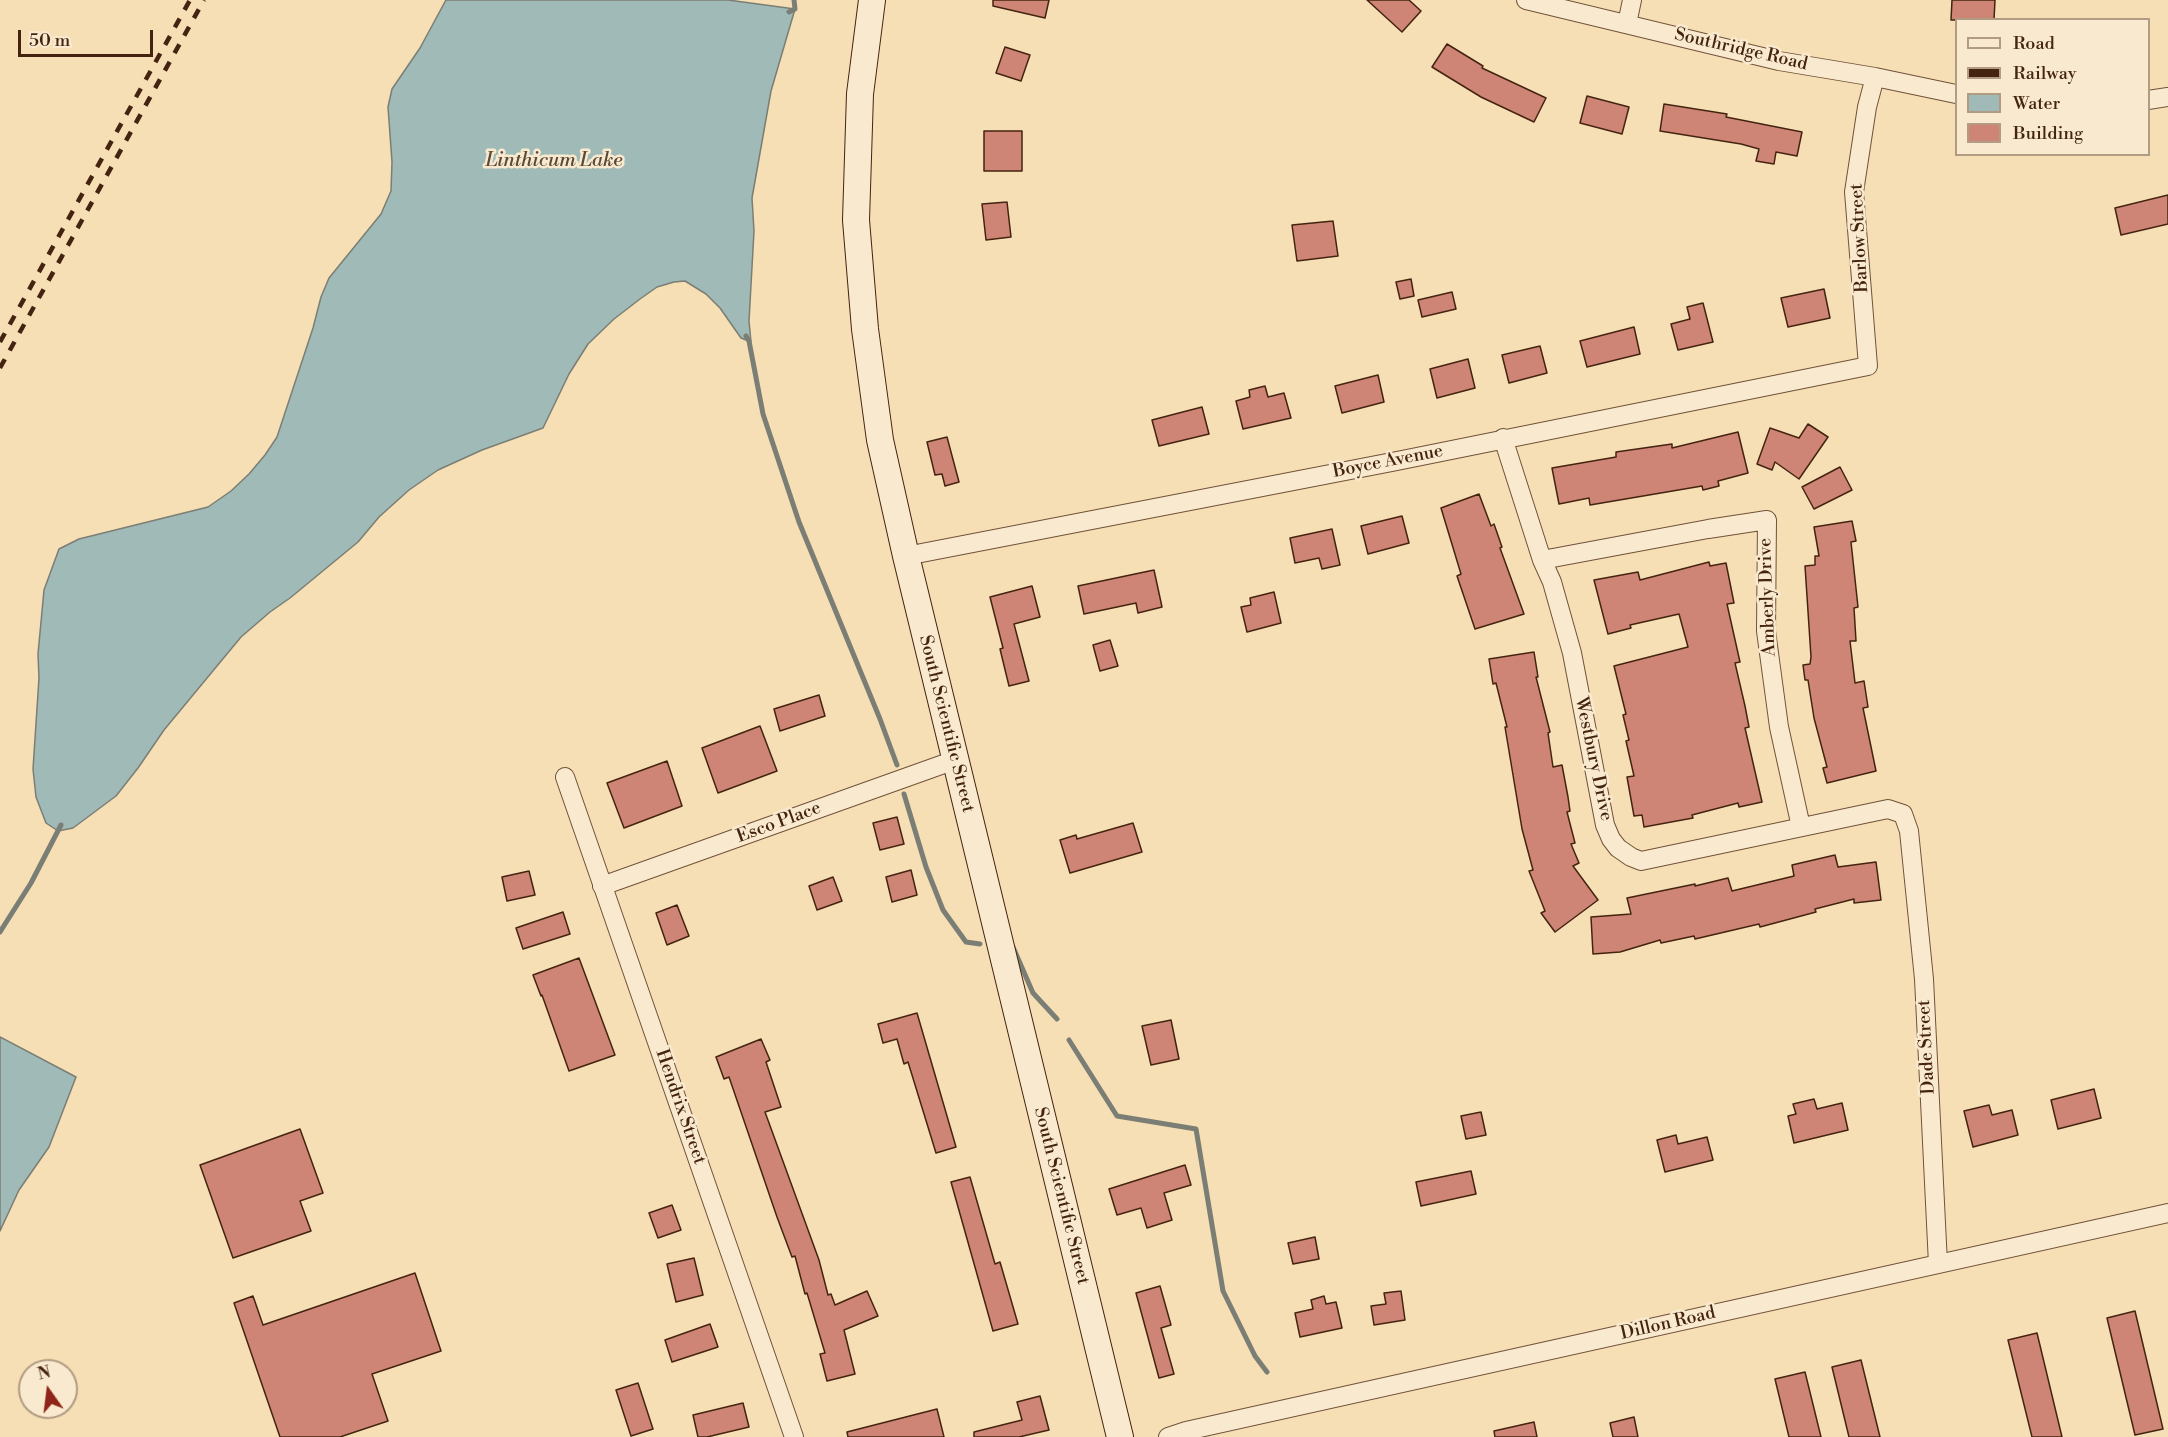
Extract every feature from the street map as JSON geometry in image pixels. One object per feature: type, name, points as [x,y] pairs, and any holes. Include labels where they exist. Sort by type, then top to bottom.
[{"type":"street","name":"South Scientific Street","points":[[872,0],[860,94],[856,220],[865,329],[880,440],[955,760],[1120,1437]]},
{"type":"street","name":"Southridge Road","points":[[1526,0],[1779,61],[1875,77],[1955,94]]},
{"type":"street","points":[[1627,24],[1632,0]]},
{"type":"street","name":"Barlow Street","points":[[1868,364],[1854,192],[1867,106],[1875,77]]},
{"type":"street","points":[[2150,100],[2168,97]]},
{"type":"street","name":"Boyce Avenue","points":[[906,556],[1381,464],[1868,366],[1868,364]]},
{"type":"street","name":"Westbury Drive","points":[[1503,438],[1542,560],[1552,582],[1572,653],[1605,825],[1618,848],[1641,861],[1888,809],[1903,814],[1909,831]]},
{"type":"street","name":"Amberly Drive","points":[[1542,560],[1767,520],[1766,631],[1779,727],[1801,827]]},
{"type":"street","name":"Esco Place","points":[[602,886],[955,760]]},
{"type":"street","name":"Hendrix Street","points":[[565,777],[795,1437]]},
{"type":"street","name":"Dade Street","points":[[1909,831],[1924,979],[1938,1264]]},
{"type":"street","name":"Dillon Road","points":[[1168,1437],[1197,1428],[2168,1214]]},
{"type":"water","name":"Linthicum Lake","points":[[446,0],[728,0],[795,9],[771,91],[752,198],[754,231],[749,321],[751,342],[741,338],[720,308],[706,294],[685,281],[657,287],[614,319],[588,344],[569,374],[543,428],[482,450],[438,470],[409,490],[379,517],[358,542],[241,637],[164,730],[116,796],[73,828],[58,831],[46,823],[36,797],[33,769],[39,678],[38,654],[44,590],[59,549],[79,539],[208,507],[231,491],[265,455],[277,437],[329,278],[381,214],[391,191],[392,162],[388,107],[392,89],[420,48]]},
{"type":"water","points":[[0,1037],[76,1077],[49,1147],[19,1190],[0,1231]]},
{"type":"building","points":[[993,0],[1049,0],[1045,18],[993,6]]},
{"type":"building","points":[[1367,0],[1409,0],[1421,11],[1402,32]]},
{"type":"building","points":[[1952,0],[1995,0],[1994,18],[1955,18],[1951,20]]},
{"type":"building","points":[[1447,44],[1483,66],[1482,68],[1546,98],[1534,122],[1481,97],[1432,67]]},
{"type":"building","points":[[1005,47],[1030,55],[1021,81],[996,73]]},
{"type":"building","points":[[1587,96],[1629,107],[1622,134],[1580,123]]},
{"type":"building","points":[[1664,104],[1727,114],[1726,117],[1802,132],[1797,156],[1776,152],[1774,164],[1756,161],[1759,149],[1660,131]]},
{"type":"building","points":[[984,131],[1022,131],[1022,171],[984,171]]},
{"type":"building","points":[[2168,195],[2168,224],[2121,235],[2115,208]]},
{"type":"building","points":[[1007,202],[1011,237],[986,240],[982,204]]},
{"type":"building","points":[[1333,221],[1338,256],[1297,261],[1292,225]]},
{"type":"building","points":[[1411,279],[1414,296],[1400,299],[1396,282]]},
{"type":"building","points":[[1824,289],[1830,318],[1788,327],[1781,298]]},
{"type":"building","points":[[1452,292],[1456,309],[1422,317],[1418,300]]},
{"type":"building","points":[[1703,303],[1713,342],[1678,350],[1671,324],[1690,319],[1687,307]]},
{"type":"building","points":[[1634,327],[1640,354],[1587,367],[1580,341]]},
{"type":"building","points":[[1540,346],[1547,373],[1509,383],[1502,355]]},
{"type":"building","points":[[1468,359],[1475,388],[1437,398],[1430,369]]},
{"type":"building","points":[[1378,375],[1384,402],[1342,413],[1335,386]]},
{"type":"building","points":[[1265,386],[1268,397],[1284,393],[1291,418],[1243,429],[1236,401],[1250,397],[1249,390]]},
{"type":"building","points":[[1202,407],[1209,434],[1159,446],[1152,420]]},
{"type":"building","points":[[1808,424],[1828,437],[1799,479],[1775,462],[1772,470],[1757,464],[1770,428],[1799,438]]},
{"type":"building","points":[[1738,432],[1748,473],[1718,481],[1719,486],[1703,490],[1702,486],[1590,505],[1589,498],[1559,504],[1552,468],[1616,457],[1616,452],[1672,444],[1672,448]]},
{"type":"building","points":[[947,437],[959,482],[945,486],[942,474],[935,475],[927,442]]},
{"type":"building","points":[[1840,467],[1852,490],[1814,509],[1802,487]]},
{"type":"building","points":[[1479,494],[1491,526],[1494,524],[1502,547],[1500,548],[1524,614],[1475,629],[1457,576],[1461,574],[1441,508]]},
{"type":"building","points":[[1402,516],[1409,543],[1368,554],[1361,526]]},
{"type":"building","points":[[1852,521],[1856,541],[1851,542],[1858,607],[1854,608],[1856,641],[1850,641],[1855,683],[1864,681],[1868,707],[1863,708],[1876,771],[1827,783],[1823,768],[1827,767],[1803,665],[1810,664],[1811,657],[1805,566],[1815,565],[1815,556],[1819,556],[1814,527]]},
{"type":"building","points":[[1332,529],[1340,565],[1322,569],[1319,558],[1295,563],[1290,538]]},
{"type":"building","points":[[1709,562],[1710,566],[1726,563],[1734,603],[1727,604],[1740,662],[1735,663],[1749,727],[1745,728],[1762,802],[1739,807],[1738,803],[1692,815],[1693,818],[1644,827],[1642,815],[1634,816],[1627,777],[1634,776],[1626,741],[1629,740],[1623,715],[1626,714],[1614,666],[1688,647],[1679,614],[1630,625],[1631,628],[1608,634],[1594,580],[1638,572],[1640,580]]},
{"type":"building","points":[[1154,570],[1162,607],[1138,613],[1136,603],[1084,614],[1078,586]]},
{"type":"building","points":[[1032,586],[1040,617],[1014,624],[1029,681],[1009,686],[1000,649],[1003,648],[990,597]]},
{"type":"building","points":[[1274,592],[1281,623],[1247,632],[1241,607],[1251,605],[1250,598]]},
{"type":"building","points":[[1110,640],[1118,666],[1100,671],[1093,645]]},
{"type":"building","points":[[1534,652],[1538,677],[1536,677],[1550,732],[1548,733],[1553,767],[1562,765],[1568,797],[1570,811],[1567,812],[1575,843],[1571,844],[1579,863],[1573,866],[1598,900],[1555,932],[1541,913],[1545,911],[1529,871],[1533,870],[1522,829],[1505,727],[1507,727],[1496,683],[1493,684],[1489,659]]},
{"type":"building","points":[[819,695],[825,716],[780,731],[774,709]]},
{"type":"building","points":[[760,726],[777,771],[718,793],[702,748]]},
{"type":"building","points":[[667,761],[682,806],[624,828],[607,783]]},
{"type":"building","points":[[897,817],[904,844],[880,850],[873,823]]},
{"type":"building","points":[[1133,823],[1142,852],[1070,873],[1060,840],[1076,835],[1077,839]]},
{"type":"building","points":[[1835,855],[1838,867],[1876,862],[1881,900],[1854,903],[1854,899],[1760,927],[1759,924],[1695,939],[1694,936],[1661,943],[1660,940],[1620,952],[1593,954],[1591,917],[1631,914],[1627,898],[1728,878],[1732,891],[1794,876],[1792,865]]},
{"type":"building","points":[[911,870],[917,895],[892,902],[886,877]]},
{"type":"building","points":[[529,871],[535,895],[507,901],[502,877]]},
{"type":"building","points":[[833,877],[842,901],[817,910],[809,886]]},
{"type":"building","points":[[677,905],[689,936],[667,945],[656,913]]},
{"type":"building","points":[[563,912],[570,934],[523,949],[516,928]]},
{"type":"building","points":[[579,958],[615,1055],[569,1071],[533,975]]},
{"type":"building","points":[[917,1013],[956,1147],[936,1153],[908,1062],[904,1064],[897,1039],[883,1043],[878,1024]]},
{"type":"building","points":[[1171,1020],[1179,1059],[1151,1065],[1142,1026]]},
{"type":"building","points":[[761,1039],[770,1060],[766,1062],[781,1107],[765,1112],[819,1260],[828,1295],[831,1294],[835,1305],[867,1291],[878,1316],[844,1330],[855,1374],[827,1381],[820,1354],[825,1353],[795,1256],[792,1257],[777,1217],[729,1077],[724,1079],[716,1057]]},
{"type":"building","points":[[2094,1089],[2101,1118],[2058,1129],[2051,1100]]},
{"type":"building","points":[[1814,1099],[1817,1109],[1842,1103],[1848,1130],[1794,1143],[1788,1116],[1796,1114],[1793,1104]]},
{"type":"building","points":[[1989,1105],[1992,1115],[2012,1110],[2018,1135],[1973,1147],[1964,1111]]},
{"type":"building","points":[[1481,1112],[1486,1135],[1466,1139],[1461,1116]]},
{"type":"building","points":[[300,1129],[323,1193],[300,1201],[311,1231],[233,1258],[200,1165]]},
{"type":"building","points":[[1676,1135],[1678,1144],[1707,1137],[1713,1160],[1665,1172],[1657,1140]]},
{"type":"building","points":[[1185,1165],[1191,1185],[1164,1193],[1172,1220],[1147,1228],[1141,1208],[1117,1215],[1109,1189]]},
{"type":"building","points":[[1471,1171],[1476,1194],[1421,1206],[1416,1182]]},
{"type":"building","points":[[970,1177],[995,1264],[1000,1262],[1018,1324],[993,1331],[951,1182]]},
{"type":"building","points":[[672,1205],[681,1230],[658,1238],[649,1213]]},
{"type":"building","points":[[1315,1237],[1319,1259],[1293,1264],[1288,1243]]},
{"type":"building","points":[[694,1258],[703,1295],[676,1302],[667,1264]]},
{"type":"building","points":[[415,1273],[441,1351],[372,1374],[388,1421],[340,1437],[280,1437],[234,1303],[253,1296],[263,1325]]},
{"type":"building","points":[[1160,1286],[1171,1325],[1161,1328],[1174,1374],[1159,1378],[1136,1293]]},
{"type":"building","points":[[1401,1291],[1405,1320],[1374,1325],[1371,1306],[1386,1304],[1384,1293]]},
{"type":"building","points":[[1324,1296],[1326,1304],[1336,1302],[1342,1328],[1300,1337],[1295,1313],[1313,1309],[1311,1300]]},
{"type":"building","points":[[2135,1311],[2163,1429],[2135,1435],[2107,1318]]},
{"type":"building","points":[[710,1324],[718,1347],[672,1362],[665,1340]]},
{"type":"building","points":[[2037,1333],[2062,1437],[2032,1437],[2008,1340]]},
{"type":"building","points":[[1861,1360],[1880,1437],[1849,1437],[1832,1367]]},
{"type":"building","points":[[1805,1372],[1821,1437],[1789,1437],[1775,1379]]},
{"type":"building","points":[[638,1383],[653,1429],[631,1436],[616,1390]]},
{"type":"building","points":[[1040,1396],[1049,1430],[1019,1437],[974,1437],[974,1432],[1022,1420],[1017,1402]]},
{"type":"building","points":[[743,1403],[749,1427],[698,1437],[693,1415]]},
{"type":"building","points":[[937,1409],[944,1437],[848,1437],[847,1432]]},
{"type":"building","points":[[1634,1417],[1638,1437],[1613,1437],[1610,1423]]},
{"type":"building","points":[[1534,1422],[1537,1437],[1495,1437],[1494,1431]]},
{"type":"waterway","points":[[789,12],[795,9],[794,0]]},
{"type":"waterway","points":[[746,336],[749,341],[763,414],[799,522],[897,765]]},
{"type":"waterway","points":[[904,794],[926,867],[943,910],[966,942],[980,944]]},
{"type":"waterway","points":[[0,932],[31,883],[61,825]]},
{"type":"waterway","points":[[1013,947],[1033,993],[1057,1019]]},
{"type":"waterway","points":[[1069,1040],[1117,1116],[1196,1129],[1223,1291],[1255,1356],[1267,1372]]},
{"type":"railway","points":[[0,342],[190,0]]},
{"type":"railway","points":[[0,368],[204,0]]}]
